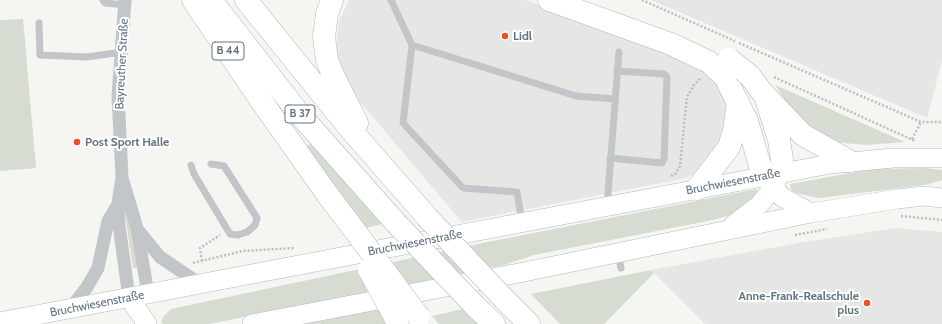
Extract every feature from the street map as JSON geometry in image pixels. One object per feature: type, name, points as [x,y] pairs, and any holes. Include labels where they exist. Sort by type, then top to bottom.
[{"type":"highway","name":"B 44","points":[[193,0],[327,194],[349,232],[422,320]]},
{"type":"highway","name":"B 37","points":[[211,0],[301,116],[396,223],[494,324]]},
{"type":"highway","name":"B 37","points":[[246,0],[378,162],[427,217],[529,324]]},
{"type":"highway","points":[[332,0],[327,14],[324,36],[327,60],[345,100],[378,162]]},
{"type":"highway","points":[[549,0],[671,44],[721,66],[756,84],[803,134],[839,163]]},
{"type":"highway","points":[[572,0],[673,36],[721,66],[772,179]]},
{"type":"highway","points":[[756,84],[768,104],[779,140],[782,159],[772,179]]},
{"type":"highway","points":[[697,189],[729,147],[734,131],[738,101]]},
{"type":"highway","points":[[349,232],[398,323]]},
{"type":"main road","name":"Bruchwiesenstraße","points":[[0,322],[697,189],[772,179],[839,163],[893,158],[942,158]]},
{"type":"main road","points":[[727,229],[750,214],[772,179],[791,203],[811,213]]},
{"type":"main road","points":[[252,324],[524,272],[619,260],[727,229],[811,213],[897,199],[933,197]]},
{"type":"main road","points":[[148,294],[153,324]]},
{"type":"main road","points":[[129,298],[133,324]]},
{"type":"main road","points":[[129,298],[142,324]]},
{"type":"main road","points":[[129,298],[147,324]]},
{"type":"street","name":"Bayreuther Straße","points":[[125,2],[118,96],[122,177],[118,204],[119,225],[129,298]]},
{"type":"street","name":"Bayreuther Straße","points":[[122,177],[137,228],[148,294]]},
{"type":"street","points":[[933,197],[942,188]]},
{"type":"street","name":"Bayreuther Straße","points":[[71,308],[88,287],[98,268],[108,221],[118,204]]},
{"type":"street","name":"Bayreuther Straße","points":[[137,228],[160,257],[200,284]]},
{"type":"lane","points":[[102,0],[105,3],[125,2]]},
{"type":"lane","points":[[391,0],[412,45],[403,123],[462,188],[517,192],[522,223]]},
{"type":"lane","points":[[39,23],[40,55],[87,57],[122,52]]},
{"type":"lane","points":[[412,45],[576,96],[615,99]]},
{"type":"lane","points":[[606,207],[619,52]]},
{"type":"lane","points":[[610,158],[662,163],[664,159],[667,77],[664,74],[617,71]]},
{"type":"lane","points":[[191,164],[194,174],[230,234],[238,235],[247,232],[255,225],[257,218],[224,166],[211,164]]},
{"type":"path","points":[[642,0],[920,122],[942,122]]},
{"type":"path","points":[[912,139],[920,122]]},
{"type":"path","points":[[174,267],[243,251],[298,247]]},
{"type":"shaded area","points":[[349,0],[525,0],[666,50],[703,70],[712,79],[724,97],[728,110],[727,132],[695,174],[682,179],[462,222],[349,87],[338,61],[336,46],[339,21]]},
{"type":"shaded area","points":[[651,0],[942,0],[942,61],[927,118]]},
{"type":"shaded area","points":[[23,19],[36,168],[0,171],[0,20]]},
{"type":"shaded area","points":[[775,85],[905,142],[866,145],[833,142],[800,122]]},
{"type":"shaded area","points":[[311,144],[382,224],[366,228],[306,146]]},
{"type":"shaded area","points":[[926,168],[942,170],[942,180],[925,185],[818,198],[796,193],[791,189],[790,184],[873,169]]},
{"type":"shaded area","points":[[757,189],[758,191],[756,198],[734,214],[713,220],[534,255],[504,265],[209,324],[164,324],[161,322],[164,316],[171,309],[483,243]]},
{"type":"shaded area","points":[[123,201],[127,201],[137,268],[133,268]]},
{"type":"shaded area","points":[[896,228],[942,232],[942,324],[705,324],[651,270],[804,242]]},
{"type":"shaded area","points":[[651,270],[654,273],[604,324],[560,324],[531,294]]},
{"type":"shaded area","points":[[379,306],[388,324],[292,324]]},
{"type":"shaded area","points":[[463,309],[478,324],[439,324],[432,316]]},
{"type":"place","name":"Lidl","points":[[505,36]]},
{"type":"place","name":"Post Sport Halle","points":[[77,142]]},
{"type":"place","name":"Anne-Frank-Realschule plus","points":[[867,303]]}]
